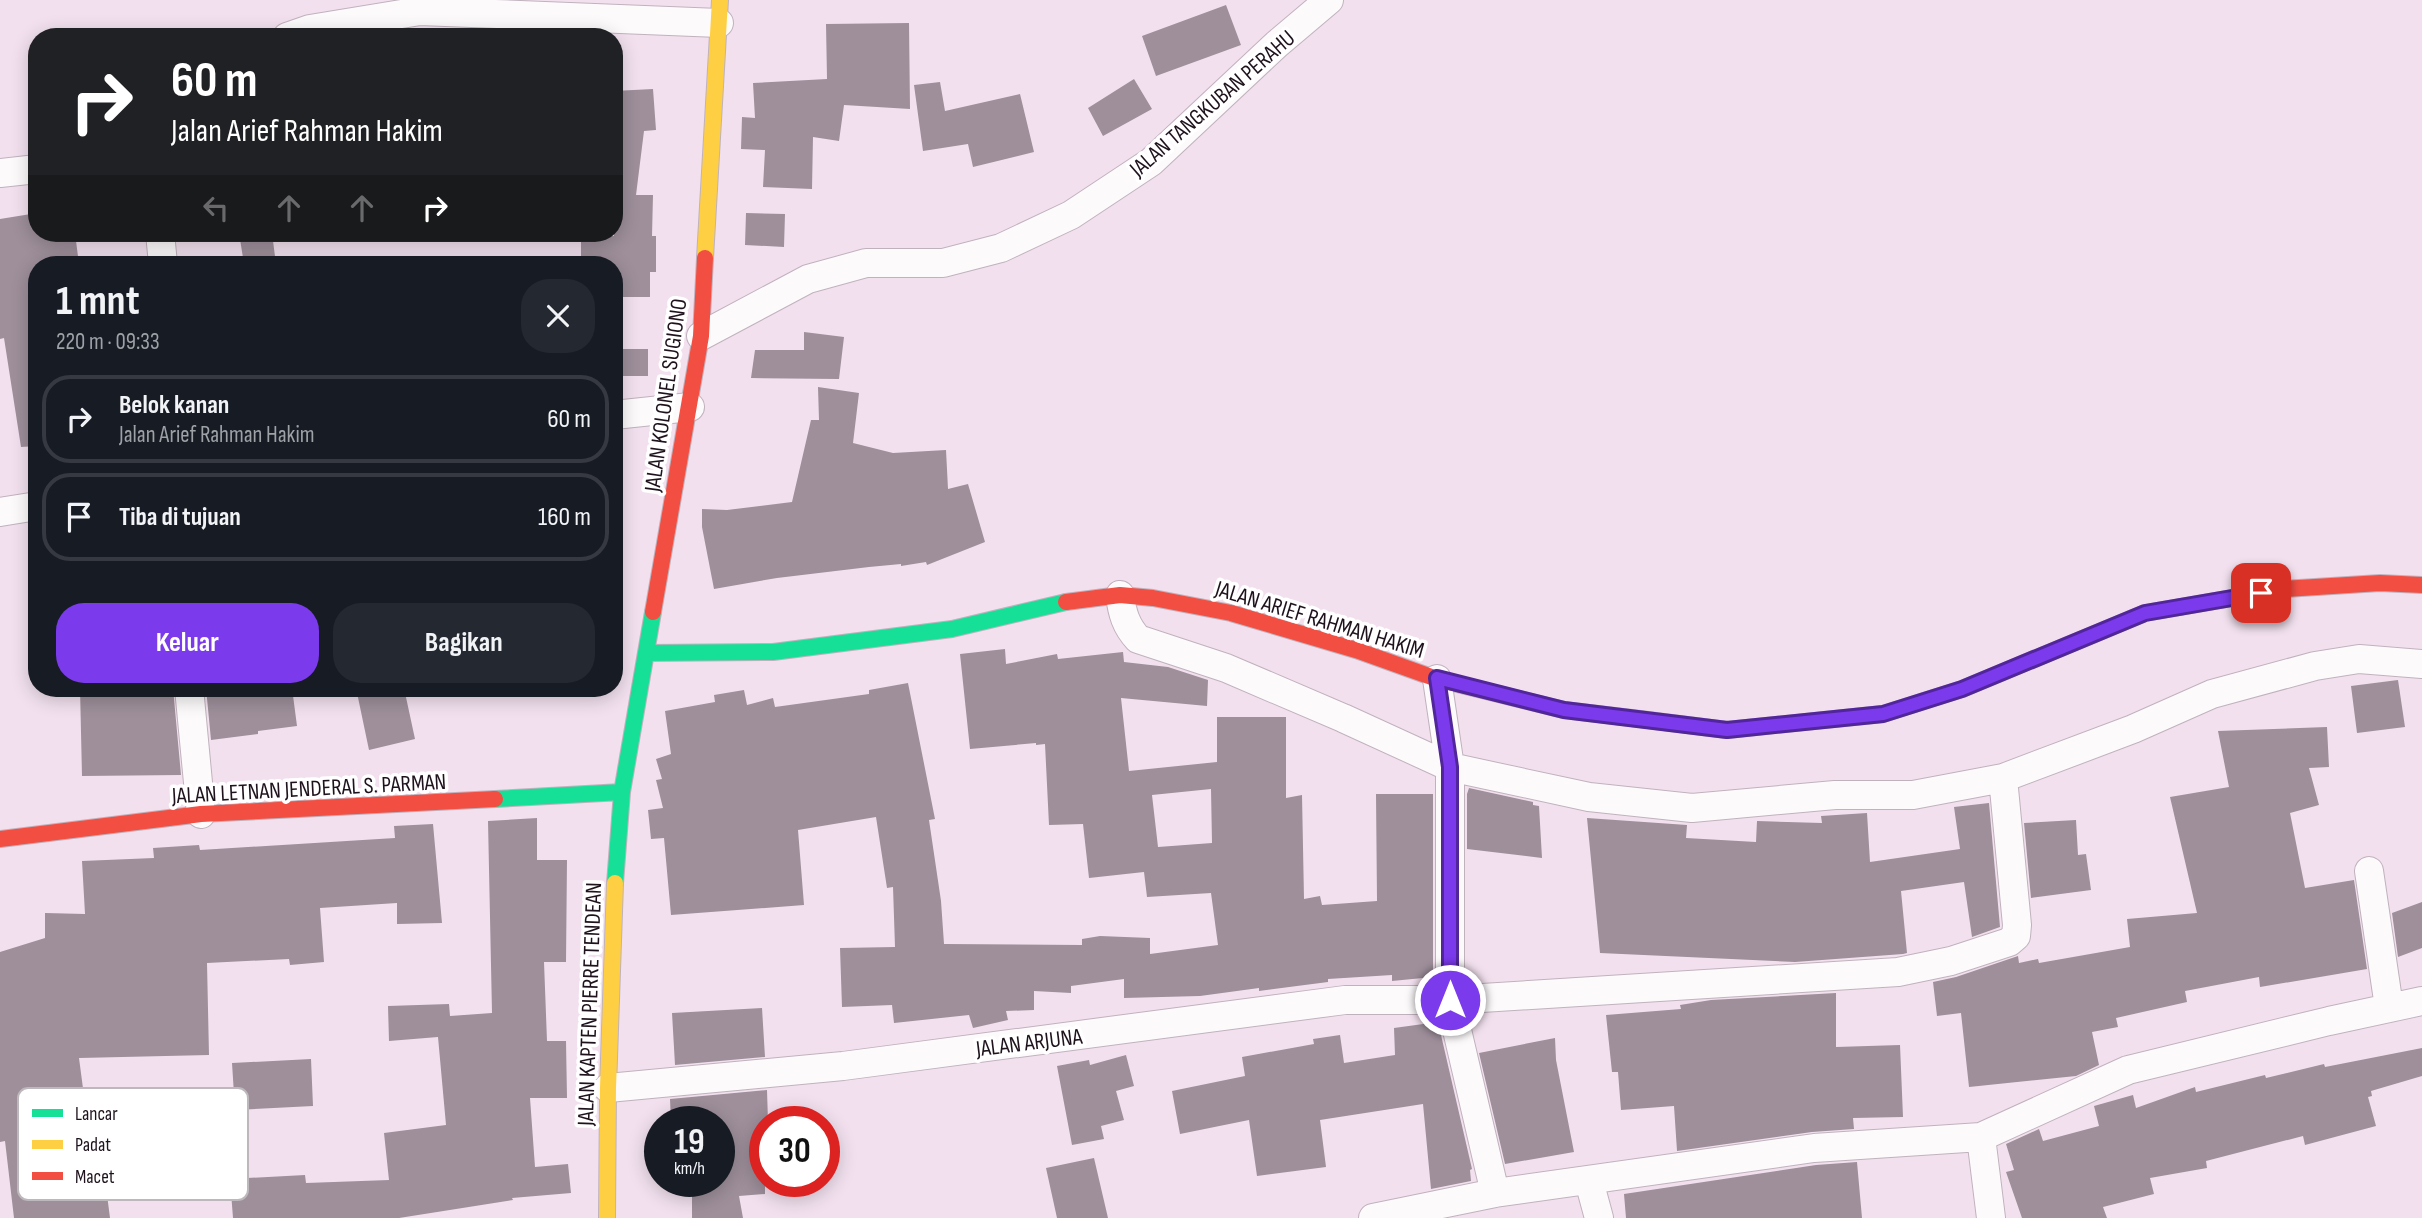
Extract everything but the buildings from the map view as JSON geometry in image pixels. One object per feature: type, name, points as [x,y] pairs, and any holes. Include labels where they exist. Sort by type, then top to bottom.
[{"type":"main road","name":"JALAN KOLONEL SUGIONO","points":[[622,792],[701,335],[720,12]]},
{"type":"main road","name":"JALAN ARIEF RAHMAN HAKIM","points":[[646,653],[773,652],[952,629],[1069,601],[1120,595],[1153,598],[1231,613],[1356,650],[1437,678],[1564,710],[1727,730],[1883,714],[1962,689],[2145,613],[2284,589],[2380,583],[2422,585]]},
{"type":"main road","name":"JALAN LETNAN JENDERAL S. PARMAN","points":[[0,839],[201,814],[622,792]]},
{"type":"main road","name":"JALAN KAPTEN PIERRE TENDEAN","points":[[607,1218],[608,1088],[615,887],[622,792]]},
{"type":"street","name":"JALAN TANGKUBAN PERAHU","points":[[701,335],[808,279],[866,263],[943,263],[1001,248],[1071,215],[1152,162],[1277,44],[1329,0]]},
{"type":"street","points":[[316,28],[420,10],[720,12]]},
{"type":"street","points":[[0,173],[28,170]]},
{"type":"street","points":[[623,414],[690,407]]},
{"type":"street","points":[[0,512],[28,507]]},
{"type":"street","points":[[1120,595],[1122,613],[1138,639],[1227,668],[1450,767],[1589,797],[1692,808],[1835,795],[1913,795],[2003,778],[2133,729],[2212,694],[2315,666],[2359,659],[2422,664]]},
{"type":"street","points":[[1437,678],[1450,767],[1450,1000],[1495,1193]]},
{"type":"street","points":[[190,697],[201,814]]},
{"type":"street","name":"JALAN ARJUNA","points":[[608,1088],[843,1066],[1345,1000],[1450,1000],[1898,972],[1951,961],[2009,942],[2015,936],[2017,925],[2003,778]]},
{"type":"street","points":[[2369,871],[2389,1007]]},
{"type":"street","points":[[1373,1218],[1495,1193],[1814,1148],[1981,1137],[2128,1070],[2422,1001]]},
{"type":"street","points":[[1981,1137],[1991,1218]]},
{"type":"street","points":[[1589,1181],[1598,1218]]},
{"type":"traffic: fast","points":[[646,653],[773,652],[952,629],[1066,602]]},
{"type":"traffic: fast","points":[[1640,719],[1727,730],[1883,714],[1962,689],[2145,613],[2180,607]]},
{"type":"traffic: fast","points":[[615,883],[622,792],[653,612]]},
{"type":"traffic: fast","points":[[495,799],[622,792]]},
{"type":"traffic: slow","points":[[705,258],[720,0]]},
{"type":"traffic: slow","points":[[607,1218],[608,1088],[615,883]]},
{"type":"traffic: jam","points":[[653,612],[701,336],[705,258]]},
{"type":"traffic: jam","points":[[2180,607],[2284,589],[2380,583],[2422,585]]},
{"type":"traffic: jam","points":[[1066,602],[1120,595],[1153,598],[1231,613],[1356,650],[1437,679],[1564,710],[1640,719]]},
{"type":"traffic: jam","points":[[0,839],[201,814],[495,799]]},
{"type":"route","points":[[1450,1000],[1450,767],[1437,678],[1564,710],[1727,730],[1883,714],[1962,689],[2145,613],[2261,593]]}]
